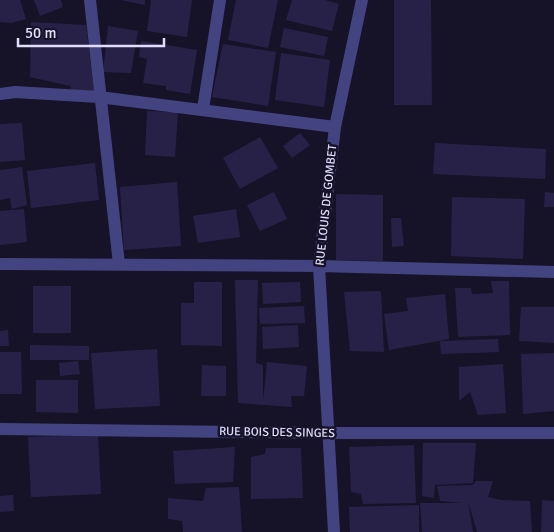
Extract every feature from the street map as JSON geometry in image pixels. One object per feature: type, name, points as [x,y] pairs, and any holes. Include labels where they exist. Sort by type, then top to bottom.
[{"type":"street","points":[[90,0],[99,97],[119,264]]},
{"type":"street","points":[[203,109],[220,0]]},
{"type":"street","name":"RUE LOUIS DE GOMBET","points":[[334,532],[319,266],[335,127],[362,0]]},
{"type":"street","points":[[0,94],[14,92],[99,97],[335,127]]},
{"type":"street","points":[[0,264],[319,266],[554,272]]},
{"type":"street","name":"RUE BOIS DES SINGES","points":[[0,429],[327,433],[554,433]]},
{"type":"building","points":[[0,0],[20,0],[26,19],[11,23],[0,22]]},
{"type":"building","points":[[34,0],[61,0],[63,7],[40,16]]},
{"type":"building","points":[[121,0],[145,0],[145,5]]},
{"type":"building","points":[[151,0],[192,0],[187,37],[147,31]]},
{"type":"building","points":[[236,0],[278,0],[268,48],[228,40]]},
{"type":"building","points":[[292,0],[325,0],[339,4],[332,31],[286,20]]},
{"type":"building","points":[[394,0],[431,0],[432,105],[394,105]]},
{"type":"building","points":[[31,22],[86,25],[94,91],[72,91],[70,86],[30,77]]},
{"type":"building","points":[[108,26],[138,31],[131,73],[103,72]]},
{"type":"building","points":[[284,28],[328,37],[324,56],[280,47]]},
{"type":"building","points":[[141,41],[197,50],[190,94],[166,90],[166,86],[143,83],[147,59],[139,57]]},
{"type":"building","points":[[223,44],[276,52],[268,106],[212,97]]},
{"type":"building","points":[[281,53],[330,60],[324,107],[275,100]]},
{"type":"building","points":[[147,111],[178,112],[175,157],[145,155]]},
{"type":"building","points":[[22,123],[25,160],[0,162],[0,124]]},
{"type":"building","points":[[300,133],[310,145],[292,158],[283,146]]},
{"type":"building","points":[[260,137],[278,168],[240,189],[223,158]]},
{"type":"building","points":[[435,143],[546,149],[545,179],[433,174]]},
{"type":"building","points":[[95,163],[99,200],[31,208],[27,171]]},
{"type":"building","points":[[22,167],[27,205],[12,209],[10,198],[0,200],[0,170]]},
{"type":"building","points":[[177,182],[181,246],[124,250],[120,187]]},
{"type":"building","points":[[274,192],[287,219],[260,231],[247,205]]},
{"type":"building","points":[[545,192],[554,193],[554,207],[544,207]]},
{"type":"building","points":[[336,194],[383,195],[383,261],[336,260]]},
{"type":"building","points":[[452,197],[525,199],[523,259],[451,256]]},
{"type":"building","points":[[24,209],[27,242],[0,245],[0,211]]},
{"type":"building","points":[[236,209],[240,237],[198,243],[193,216]]},
{"type":"building","points":[[391,218],[401,218],[404,246],[392,247]]},
{"type":"building","points":[[235,280],[258,280],[256,363],[263,365],[263,401],[267,362],[307,366],[304,396],[291,396],[292,407],[238,403]]},
{"type":"building","points":[[491,281],[509,281],[510,335],[458,337],[455,288],[471,288],[472,294],[493,293]]},
{"type":"building","points":[[194,282],[222,282],[222,346],[181,345],[181,303],[194,303]]},
{"type":"building","points":[[300,282],[301,302],[263,304],[262,283]]},
{"type":"building","points":[[33,286],[71,286],[71,333],[33,333]]},
{"type":"building","points":[[381,291],[384,352],[350,351],[344,292]]},
{"type":"building","points":[[445,294],[449,339],[389,350],[384,314],[408,311],[406,298]]},
{"type":"building","points":[[304,306],[305,323],[260,324],[259,308]]},
{"type":"building","points":[[521,307],[554,307],[554,343],[519,341]]},
{"type":"building","points":[[298,325],[299,347],[263,349],[262,327]]},
{"type":"building","points":[[8,330],[9,346],[0,346],[0,331]]},
{"type":"building","points":[[498,339],[499,352],[441,354],[440,341]]},
{"type":"building","points":[[30,345],[89,346],[89,360],[30,360]]},
{"type":"building","points":[[157,349],[160,406],[95,409],[91,353]]},
{"type":"building","points":[[0,352],[21,352],[22,394],[0,394]]},
{"type":"building","points":[[554,353],[554,411],[523,414],[521,354]]},
{"type":"building","points":[[78,361],[80,374],[60,376],[59,363]]},
{"type":"building","points":[[503,364],[506,413],[478,415],[470,392],[459,401],[459,367]]},
{"type":"building","points":[[202,365],[226,366],[226,396],[201,396]]},
{"type":"building","points":[[36,380],[78,380],[78,413],[36,412]]},
{"type":"building","points":[[98,435],[101,494],[31,497],[28,437]]},
{"type":"building","points":[[423,443],[476,443],[473,483],[435,485],[434,498],[422,496]]},
{"type":"building","points":[[414,445],[416,503],[363,504],[361,494],[351,492],[349,447]]},
{"type":"building","points":[[235,447],[233,482],[175,484],[173,451]]},
{"type":"building","points":[[266,448],[301,448],[303,498],[251,499],[251,457],[265,454]]},
{"type":"building","points":[[476,481],[493,481],[488,497],[501,500],[530,501],[532,532],[477,532],[468,501],[473,532],[422,532],[420,503],[463,503],[440,501],[437,486],[473,485]]},
{"type":"building","points":[[239,487],[242,532],[183,532],[182,521],[168,519],[168,498],[203,501],[206,488]]},
{"type":"building","points":[[13,495],[14,511],[0,512],[0,496]]},
{"type":"building","points":[[542,500],[554,501],[554,532],[541,532]]},
{"type":"building","points":[[419,505],[419,532],[350,532],[349,507]]}]
